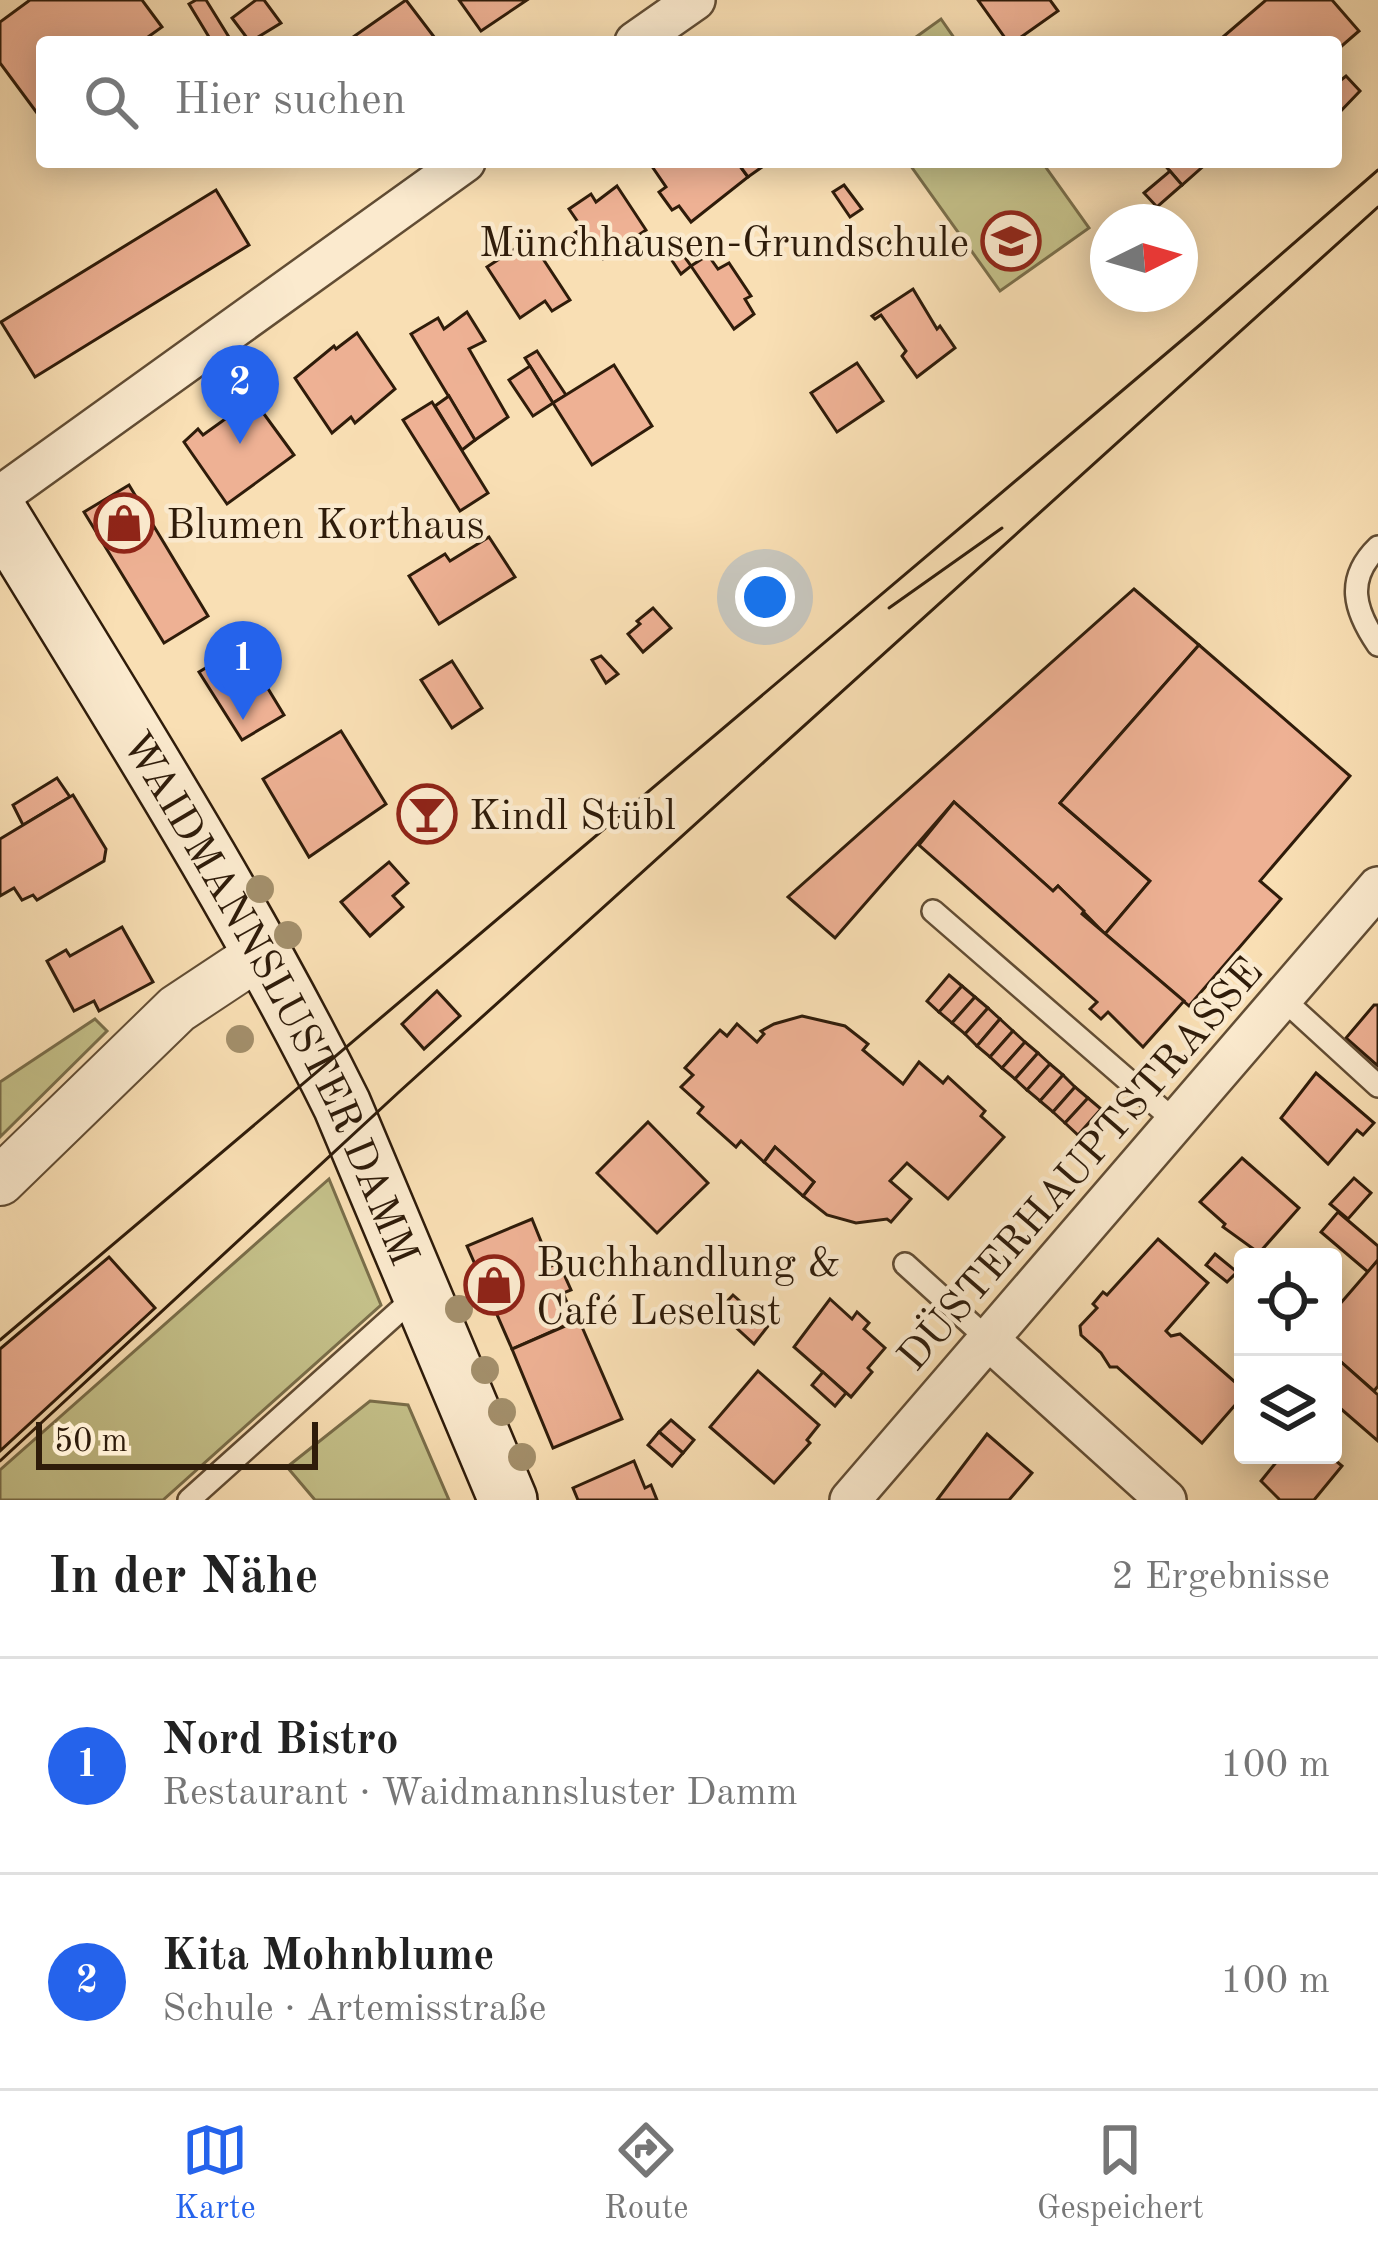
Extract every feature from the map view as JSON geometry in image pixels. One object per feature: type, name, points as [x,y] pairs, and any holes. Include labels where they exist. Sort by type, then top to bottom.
[{"type":"main road","name":"WAIDMANNSLUSTER DAMM","points":[[0,515],[263,952],[341,1105],[508,1500]]},
{"type":"street","points":[[644,36],[695,0]]},
{"type":"street","points":[[0,496],[457,168]]},
{"type":"street","name":"DÜSTERHAUPTSTRASSE","points":[[850,1500],[1378,887]]},
{"type":"street","points":[[0,1181],[177,1009],[263,952]]},
{"type":"street","points":[[990,1341],[1166,1500]]},
{"type":"lane","points":[[1378,547],[1355,581],[1356,604],[1378,645]]},
{"type":"lane","points":[[933,911],[1176,1122]]},
{"type":"lane","points":[[1283,999],[1378,1086]]},
{"type":"lane","points":[[905,1264],[990,1341]]},
{"type":"lane","points":[[189,1500],[421,1292]]},
{"type":"shaded area","points":[[941,19],[953,36],[917,36]]},
{"type":"shaded area","points":[[912,168],[1046,168],[1089,228],[1000,291]]},
{"type":"shaded area","points":[[95,1019],[107,1031],[0,1137],[0,1082]]},
{"type":"shaded area","points":[[329,1179],[381,1305],[163,1500],[0,1500],[0,1470]]},
{"type":"shaded area","points":[[370,1401],[408,1405],[449,1500],[315,1500],[287,1467]]},
{"type":"building","points":[[30,0],[142,0],[162,27],[149,36],[36,36],[36,112],[0,63],[0,22]]},
{"type":"building","points":[[206,0],[228,36],[208,36],[189,4]]},
{"type":"building","points":[[256,0],[264,0],[281,23],[260,36],[246,36],[232,18]]},
{"type":"building","points":[[406,0],[433,36],[355,36]]},
{"type":"building","points":[[459,0],[527,0],[481,31]]},
{"type":"building","points":[[978,0],[1050,0],[1058,11],[1023,36],[1004,36]]},
{"type":"building","points":[[1266,0],[1332,0],[1359,31],[1342,46],[1342,36],[1224,36]]},
{"type":"building","points":[[1346,76],[1360,91],[1342,110]]},
{"type":"building","points":[[653,168],[741,168],[748,177],[691,222],[679,206],[672,210],[659,192],[666,187]]},
{"type":"building","points":[[1167,168],[1201,168],[1182,185]]},
{"type":"building","points":[[1170,171],[1182,185],[1160,204],[1144,193]]},
{"type":"building","points":[[844,185],[862,209],[850,217],[833,192]]},
{"type":"building","points":[[617,186],[646,230],[603,259],[590,240],[582,245],[575,233],[582,228],[569,209],[591,194],[596,202]]},
{"type":"building","points":[[216,190],[249,245],[35,377],[1,322]]},
{"type":"building","points":[[530,239],[570,300],[552,311],[545,301],[520,318],[487,267]]},
{"type":"building","points":[[679,249],[691,266],[681,274],[669,256]]},
{"type":"building","points":[[708,255],[718,269],[729,263],[751,296],[745,299],[754,314],[734,329],[691,266]]},
{"type":"building","points":[[913,289],[937,329],[940,326],[955,348],[917,377],[881,315],[872,316]]},
{"type":"building","points":[[467,312],[485,341],[469,349],[508,417],[475,440],[411,334],[438,318],[444,329]]},
{"type":"building","points":[[357,333],[395,389],[355,423],[351,417],[332,433],[295,378]]},
{"type":"building","points":[[537,351],[566,395],[553,403],[525,358]]},
{"type":"building","points":[[857,363],[883,401],[837,432],[811,393]]},
{"type":"building","points":[[614,365],[652,426],[592,465],[553,403]]},
{"type":"building","points":[[530,366],[553,403],[533,416],[509,380]]},
{"type":"building","points":[[449,396],[475,440],[462,450],[435,406]]},
{"type":"building","points":[[253,399],[294,455],[227,504],[184,442],[198,429],[203,435]]},
{"type":"building","points":[[432,402],[488,493],[460,511],[403,420]]},
{"type":"building","points":[[129,485],[208,616],[164,643],[84,512]]},
{"type":"building","points":[[489,537],[515,577],[439,624],[409,576],[445,554],[450,561]]},
{"type":"building","points":[[1134,589],[1199,645],[1060,803],[1150,881],[1105,934],[1058,886],[1053,891],[954,802],[835,938],[788,897]]},
{"type":"building","points":[[653,608],[671,628],[643,652],[628,634]]},
{"type":"building","points":[[1199,645],[1350,776],[1260,881],[1281,899],[1189,1006],[1105,934],[1150,881],[1060,803]]},
{"type":"building","points":[[242,646],[284,715],[242,740],[199,672]]},
{"type":"building","points":[[601,656],[618,674],[606,683],[592,660]]},
{"type":"building","points":[[452,661],[482,708],[452,728],[421,680]]},
{"type":"building","points":[[341,731],[386,804],[309,857],[263,779]]},
{"type":"building","points":[[57,778],[70,797],[23,825],[13,805]]},
{"type":"building","points":[[73,795],[106,849],[104,861],[37,900],[33,895],[22,900],[14,888],[0,896],[0,839]]},
{"type":"building","points":[[954,802],[1053,891],[1058,886],[1082,914],[1184,1001],[1143,1047],[1108,1012],[1101,1019],[1090,1009],[1097,1002],[919,845]]},
{"type":"building","points":[[389,862],[408,883],[393,896],[403,907],[370,936],[341,902]]},
{"type":"building","points":[[122,927],[153,982],[99,1011],[94,1001],[74,1011],[47,961],[66,950],[70,956]]},
{"type":"building","points":[[949,975],[962,986],[939,1012],[927,1001]]},
{"type":"building","points":[[962,986],[975,997],[952,1023],[939,1012]]},
{"type":"building","points":[[437,991],[460,1016],[424,1049],[402,1024]]},
{"type":"building","points":[[975,997],[988,1008],[965,1034],[952,1023]]},
{"type":"building","points":[[1378,1005],[1378,1066],[1346,1038]]},
{"type":"building","points":[[988,1008],[1000,1019],[977,1046],[965,1034]]},
{"type":"building","points":[[802,1016],[845,1026],[868,1044],[863,1050],[903,1084],[919,1062],[943,1083],[948,1077],[985,1111],[981,1116],[1004,1137],[948,1199],[907,1163],[890,1181],[911,1199],[891,1222],[856,1223],[827,1215],[803,1196],[814,1182],[775,1147],[764,1162],[741,1141],[736,1147],[698,1113],[703,1107],[681,1087],[693,1075],[685,1068],[720,1030],[727,1036],[737,1024],[757,1042],[764,1034],[761,1031]]},
{"type":"building","points":[[1000,1019],[1013,1031],[990,1057],[977,1046]]},
{"type":"building","points":[[1013,1031],[1025,1042],[1002,1068],[990,1057]]},
{"type":"building","points":[[1025,1042],[1038,1053],[1015,1079],[1002,1068]]},
{"type":"building","points":[[1038,1053],[1050,1064],[1027,1090],[1015,1079]]},
{"type":"building","points":[[1050,1064],[1063,1075],[1040,1101],[1027,1090]]},
{"type":"building","points":[[1316,1073],[1374,1123],[1363,1135],[1357,1130],[1328,1164],[1281,1118]]},
{"type":"building","points":[[1063,1075],[1075,1087],[1053,1112],[1040,1101]]},
{"type":"building","points":[[1075,1087],[1088,1098],[1065,1123],[1053,1112]]},
{"type":"building","points":[[1088,1098],[1101,1109],[1078,1135],[1065,1123]]},
{"type":"building","points":[[648,1122],[708,1183],[657,1233],[597,1173]]},
{"type":"building","points":[[775,1147],[814,1182],[803,1196],[764,1162]]},
{"type":"building","points":[[1242,1158],[1299,1208],[1263,1248],[1252,1248],[1200,1202]]},
{"type":"building","points":[[1354,1178],[1371,1193],[1348,1219],[1330,1204]]},
{"type":"building","points":[[1338,1212],[1378,1246],[1378,1260],[1368,1272],[1321,1232]]},
{"type":"building","points":[[532,1219],[551,1266],[559,1263],[571,1290],[563,1293],[575,1321],[512,1349],[467,1246]]},
{"type":"building","points":[[1158,1239],[1208,1283],[1166,1331],[1171,1336],[1180,1334],[1234,1381],[1234,1406],[1202,1443],[1117,1367],[1110,1367],[1081,1335],[1080,1326],[1097,1308],[1093,1304],[1103,1292],[1107,1295]]},
{"type":"building","points":[[1215,1254],[1234,1270],[1234,1275],[1227,1282],[1206,1265]]},
{"type":"building","points":[[109,1257],[155,1308],[0,1451],[0,1349]]},
{"type":"building","points":[[1378,1260],[1378,1386],[1374,1391],[1342,1363],[1342,1302]]},
{"type":"building","points":[[733,1295],[768,1326],[754,1344],[718,1311]]},
{"type":"building","points":[[830,1299],[852,1319],[857,1312],[869,1323],[864,1329],[885,1348],[851,1397],[794,1347]]},
{"type":"building","points":[[579,1320],[622,1419],[553,1448],[512,1349]]},
{"type":"building","points":[[1342,1363],[1378,1395],[1378,1441],[1342,1410]]},
{"type":"building","points":[[758,1371],[819,1425],[807,1440],[810,1443],[774,1483],[710,1427]]},
{"type":"building","points":[[823,1372],[846,1393],[835,1406],[812,1385]]},
{"type":"building","points":[[671,1420],[694,1440],[683,1453],[659,1432]]},
{"type":"building","points":[[659,1432],[683,1453],[672,1466],[648,1445]]},
{"type":"building","points":[[987,1434],[1032,1473],[1009,1500],[937,1500]]},
{"type":"building","points":[[634,1461],[645,1488],[651,1485],[657,1500],[578,1500],[573,1488]]},
{"type":"building","points":[[1275,1464],[1342,1466],[1314,1500],[1280,1500],[1261,1481]]},
{"type":"tram line","points":[[0,1340],[1378,170]]},
{"type":"tram line","points":[[0,1461],[399,1092],[1378,207]]},
{"type":"tram line","points":[[889,608],[1002,528]]},
{"type":"place","name":"Münchhausen-Grundschule","points":[[1011,241]]},
{"type":"place","name":"Kita Mohnblume","points":[[240,444]]},
{"type":"place","name":"Blumen Korthaus","points":[[124,523]]},
{"type":"place","name":"Nord Bistro","points":[[243,720]]},
{"type":"place","name":"Kindl Stübl","points":[[427,814]]},
{"type":"place","name":"Buchhandlung & Café Leselust","points":[[494,1285]]}]
